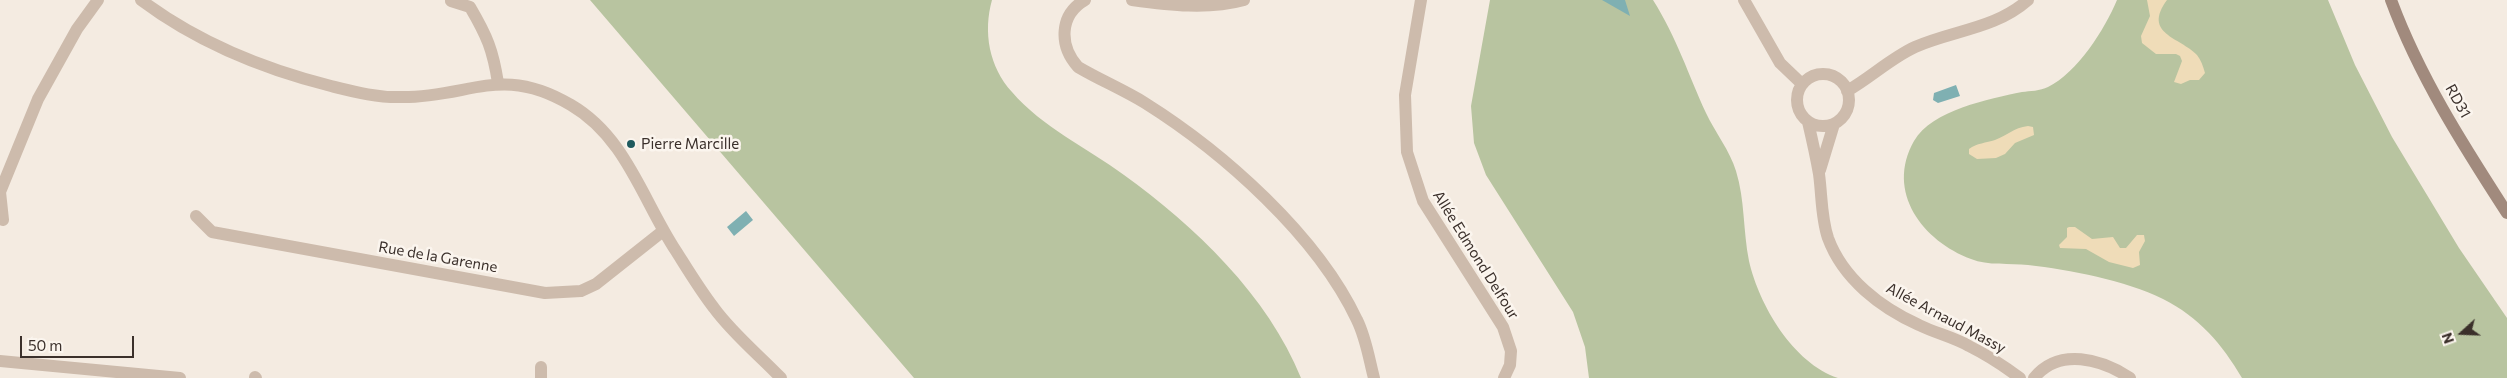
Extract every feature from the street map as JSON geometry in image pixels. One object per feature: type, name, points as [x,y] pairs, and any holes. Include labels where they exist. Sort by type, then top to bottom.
[{"type":"main road","name":"RD31","points":[[2391,0],[2428,80],[2450,121],[2507,212]]},
{"type":"street","points":[[3,220],[0,192],[38,99],[76,29],[98,0]]},
{"type":"street","points":[[141,0],[164,18],[186,30],[278,72],[375,96],[421,96],[498,83],[540,90],[571,105],[594,121],[613,142],[628,163],[663,231],[715,309],[779,377]]},
{"type":"street","points":[[1085,0],[1076,5],[1065,25],[1066,49],[1071,60],[1078,67],[1138,99],[1183,129],[1258,192],[1299,236],[1343,294],[1358,321],[1374,378]]},
{"type":"street","points":[[1132,0],[1171,6],[1201,6],[1244,0]]},
{"type":"street","name":"Allée Edmond Delfour","points":[[1421,0],[1405,94],[1407,152],[1423,201],[1505,333],[1511,351],[1510,365],[1504,378]]},
{"type":"street","points":[[1744,0],[1780,63],[1802,84]]},
{"type":"street","points":[[1847,91],[1916,47],[1986,26],[2016,10],[2028,0]]},
{"type":"street","points":[[451,1],[470,7],[486,35],[494,55],[498,83]]},
{"type":"street","points":[[1826,74],[1835,77],[1847,91],[1847,110],[1842,119],[1834,124],[1825,127],[1808,122],[1798,109],[1796,100],[1802,84],[1808,78],[1826,74]]},
{"type":"street","name":"Allée Arnaud Massy","points":[[1808,122],[1819,174],[1823,217],[1828,238],[1838,259],[1852,278],[1869,295],[1892,310],[1918,325],[1967,345],[2020,378]]},
{"type":"street","name":"Allée Arnaud Massy","points":[[1819,174],[1834,124]]},
{"type":"street","name":"Rue de la Garenne","points":[[196,216],[212,232],[545,293],[581,291],[596,284],[663,231]]},
{"type":"street","points":[[2034,378],[2041,369],[2052,363],[2078,359],[2104,363],[2130,378]]},
{"type":"street","points":[[0,361],[67,373],[180,378]]},
{"type":"green space","points":[[590,0],[992,0],[988,24],[990,49],[998,72],[1012,92],[1024,105],[1051,127],[1110,165],[1151,195],[1203,240],[1249,291],[1269,319],[1287,348],[1301,378],[914,378]]},
{"type":"green space","points":[[1490,0],[1653,0],[1676,42],[1706,113],[1736,171],[1741,193],[1749,261],[1761,296],[1780,330],[1793,346],[1807,360],[1838,378],[1589,378],[1585,347],[1573,312],[1486,175],[1474,143],[1471,106]]},
{"type":"green space","points":[[2117,0],[2328,0],[2355,65],[2392,137],[2459,248],[2507,318],[2507,378],[2242,378],[2218,343],[2199,323],[2163,299],[2132,286],[2079,273],[1971,259],[1954,251],[1924,227],[1914,212],[1907,196],[1904,178],[1906,160],[1914,141],[1922,130],[1947,114],[1978,102],[2035,91],[2048,87],[2059,80],[2079,61],[2098,37]]},
{"type":"sand","points":[[2147,0],[2167,0],[2160,11],[2159,20],[2161,28],[2166,34],[2197,55],[2205,73],[2199,80],[2190,80],[2181,84],[2174,82],[2182,61],[2180,56],[2176,54],[2156,54],[2142,43],[2141,36],[2150,16]]},
{"type":"sand","points":[[2028,126],[2033,127],[2034,135],[2015,143],[2005,154],[1996,158],[1977,159],[1969,154],[1969,149],[1975,145],[1995,140],[2014,130]]},
{"type":"sand","points":[[2075,227],[2092,239],[2113,237],[2120,248],[2126,248],[2137,235],[2144,235],[2145,241],[2139,252],[2140,265],[2133,268],[2109,262],[2086,249],[2060,248],[2059,245],[2067,237],[2067,228]]},
{"type":"water","points":[[1602,0],[1625,0],[1630,16]]},
{"type":"water","points":[[1956,85],[1960,96],[1938,103],[1933,100],[1934,93]]},
{"type":"water","points":[[746,211],[753,220],[734,236],[727,227]]},
{"type":"place","name":"Pierre Marcille","points":[[631,144]]}]
